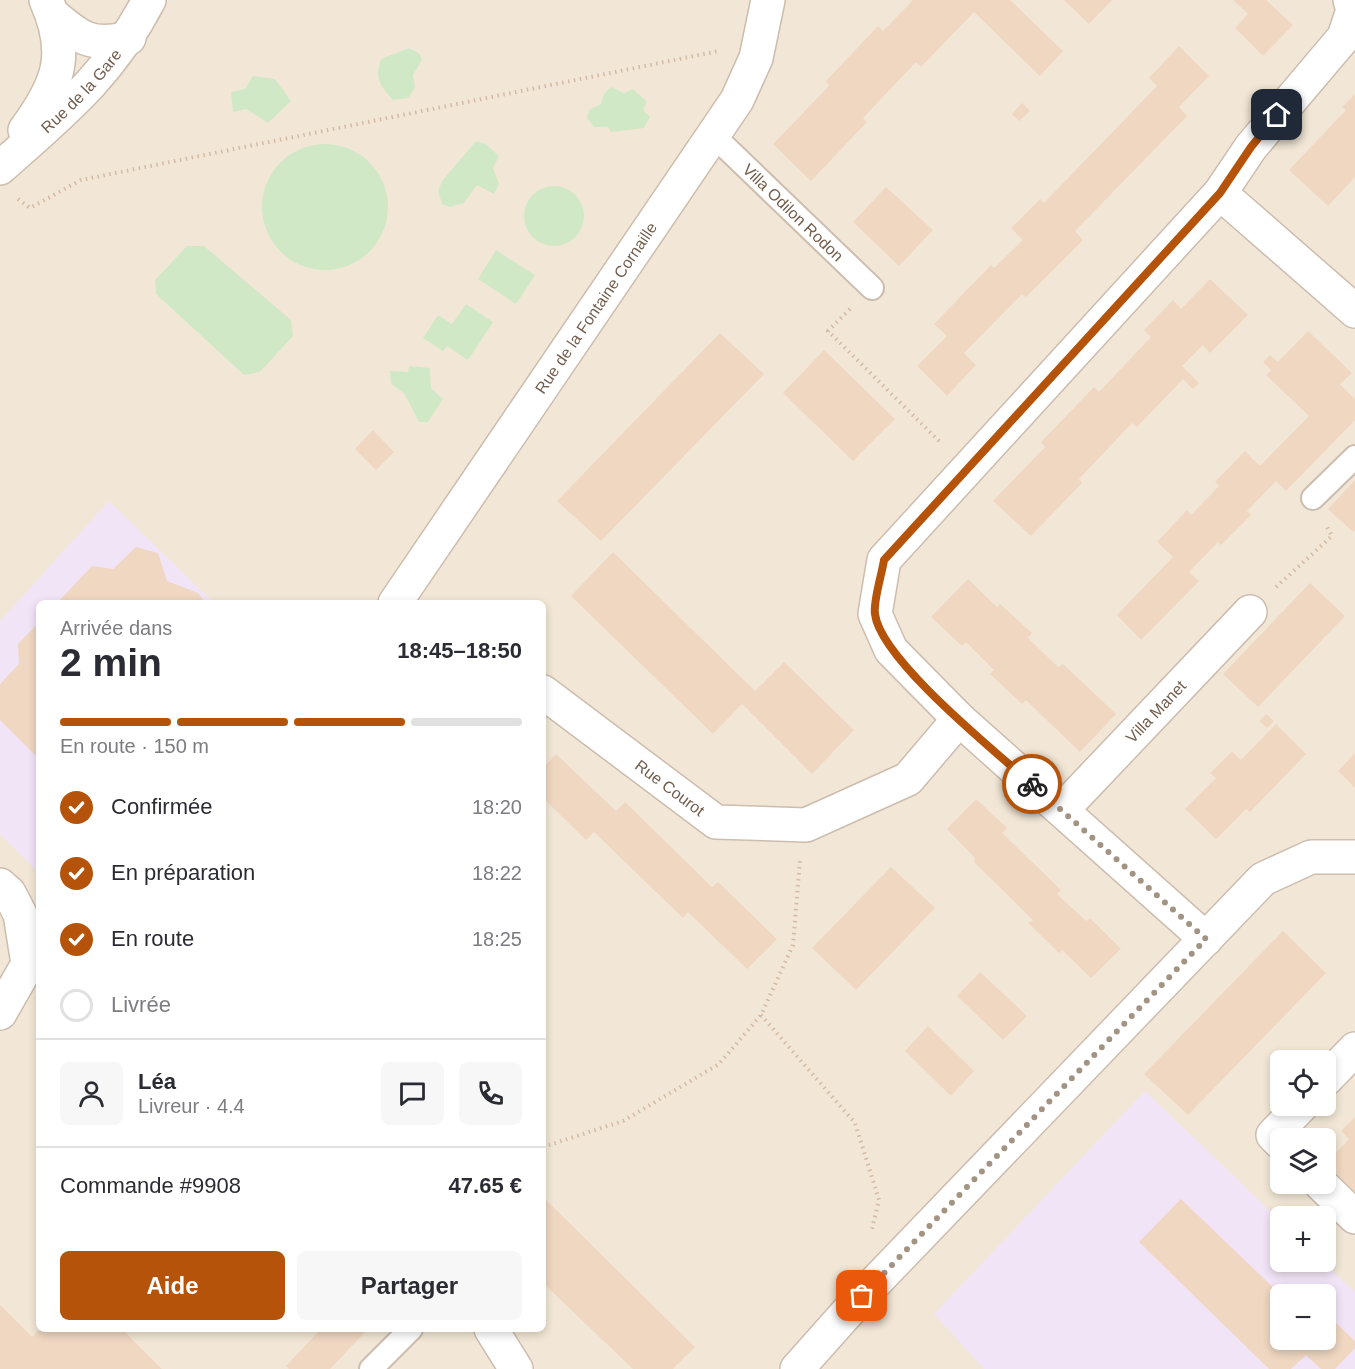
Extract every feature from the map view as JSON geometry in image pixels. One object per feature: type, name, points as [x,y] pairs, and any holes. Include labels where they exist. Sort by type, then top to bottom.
[{"type":"street","name":"Rue de la Gare","points":[[5,176],[94,82],[129,38],[149,0]]},
{"type":"street","name":"Rue de la Fontaine Cornaille","points":[[409,598],[737,100],[756,58],[768,0]]},
{"type":"street","points":[[1206,939],[959,719],[891,650],[875,614],[884,560],[1220,193],[1251,147],[1344,37],[1353,10],[1350,0]]},
{"type":"street","points":[[49,7],[76,35],[105,44],[129,38]]},
{"type":"street","points":[[5,176],[51,92],[60,63],[60,41],[49,7]]},
{"type":"street","points":[[1220,193],[1355,311]]},
{"type":"street","name":"Villa Manet","points":[[1062,810],[1250,612]]},
{"type":"street","name":"Rue Courot","points":[[546,694],[716,822],[803,825],[908,779],[959,719]]},
{"type":"street","points":[[797,1369],[862,1296],[1263,879],[1311,857],[1355,856]]},
{"type":"street","points":[[0,885],[9,893],[20,914],[28,963],[6,1007],[0,1013]]},
{"type":"street","points":[[1336,1069],[1355,1049]]},
{"type":"street","points":[[1280,1128],[1291,1116]]},
{"type":"street","points":[[1331,1194],[1355,1217]]},
{"type":"street","points":[[493,1332],[516,1369]]},
{"type":"lane","name":"Villa Odilon Rodon","points":[[714,136],[872,288]]},
{"type":"lane","points":[[1313,498],[1355,457]]},
{"type":"lane","points":[[371,1369],[408,1332]]},
{"type":"path","points":[[5,176],[30,208],[81,180],[724,50],[726,58]]},
{"type":"path","points":[[872,288],[828,331],[968,468]]},
{"type":"path","points":[[1250,612],[1332,536],[1313,498]]},
{"type":"path","points":[[546,1146],[623,1121],[718,1064],[761,1016],[792,945],[803,825]]},
{"type":"path","points":[[761,1016],[855,1123],[879,1200],[869,1240]]},
{"type":"shaded area","points":[[0,0],[1355,0],[1355,1369],[0,1369]]},
{"type":"shaded area","points":[[109,501],[211,600],[36,600],[36,870],[0,834],[0,621]]},
{"type":"shaded area","points":[[1145,1091],[1270,1210],[1270,1272],[1334,1272],[1355,1292],[1355,1369],[984,1369],[934,1314]]},
{"type":"green space","points":[[409,48],[420,54],[422,60],[413,75],[415,88],[408,98],[393,100],[378,77],[381,59]]},
{"type":"green space","points":[[253,76],[275,79],[291,101],[268,123],[246,109],[233,112],[231,92],[245,89]]},
{"type":"green space","points":[[611,87],[624,93],[633,89],[647,102],[643,110],[650,117],[644,128],[611,132],[608,127],[594,127],[587,118],[589,110],[601,104],[604,94]]},
{"type":"green space","points":[[476,141],[486,144],[499,156],[493,168],[499,184],[494,194],[477,185],[464,203],[450,207],[442,204],[438,191],[442,181]]},
{"type":"green space","points":[[325,144],[349,149],[370,162],[383,183],[388,207],[383,231],[370,252],[349,265],[325,270],[301,265],[280,252],[267,231],[262,207],[267,183],[280,162],[301,149]]},
{"type":"green space","points":[[554,186],[571,191],[579,199],[584,216],[579,233],[571,241],[554,246],[537,241],[529,233],[524,216],[529,199],[537,191]]},
{"type":"green space","points":[[187,246],[204,246],[291,320],[293,336],[260,372],[244,375],[156,294],[155,280]]},
{"type":"green space","points":[[496,250],[535,275],[516,304],[478,279]]},
{"type":"green space","points":[[466,304],[493,322],[468,360],[447,346],[443,351],[423,338],[438,315],[452,324]]},
{"type":"green space","points":[[409,366],[430,368],[431,388],[443,399],[428,422],[419,422],[404,393],[391,384],[390,371],[408,372]]},
{"type":"building","points":[[913,0],[1010,0],[1063,51],[1040,76],[974,12],[921,67],[916,62],[863,118],[867,122],[811,181],[773,144],[829,86],[826,81],[878,26],[883,31]]},
{"type":"building","points":[[1064,0],[1112,0],[1089,24]]},
{"type":"building","points":[[1233,0],[1266,0],[1293,25],[1263,56],[1235,28],[1248,14]]},
{"type":"building","points":[[1179,46],[1209,76],[1179,107],[1187,116],[1075,231],[1083,240],[1026,297],[1022,294],[964,353],[976,365],[947,396],[917,366],[947,336],[934,324],[991,265],[994,268],[1023,240],[1011,228],[1040,199],[1044,203],[1157,86],[1149,78]]},
{"type":"building","points":[[1355,94],[1355,177],[1328,206],[1289,170],[1346,110],[1342,107]]},
{"type":"building","points":[[1022,103],[1030,111],[1019,121],[1012,114]]},
{"type":"building","points":[[886,187],[933,230],[899,266],[853,222]]},
{"type":"building","points":[[1210,279],[1248,315],[1210,353],[1203,345],[1182,366],[1199,383],[1193,389],[1183,379],[1137,427],[1132,423],[1079,479],[1082,483],[1031,536],[993,501],[1045,447],[1041,442],[1094,387],[1099,392],[1151,337],[1144,330],[1173,300],[1181,309]]},
{"type":"building","points":[[1308,331],[1352,373],[1340,384],[1355,399],[1355,420],[1286,491],[1276,481],[1247,511],[1251,515],[1221,545],[1218,542],[1189,572],[1199,581],[1141,640],[1117,615],[1173,557],[1157,542],[1187,510],[1191,515],[1219,486],[1215,482],[1245,451],[1260,466],[1309,416],[1266,375],[1271,370],[1263,362],[1270,355],[1278,362]]},
{"type":"building","points":[[720,333],[764,374],[601,541],[557,501]]},
{"type":"building","points":[[824,350],[895,419],[853,461],[783,393]]},
{"type":"building","points":[[373,430],[394,452],[376,470],[355,449]]},
{"type":"building","points":[[1355,480],[1355,530],[1353,532],[1328,509]]},
{"type":"building","points":[[136,547],[158,553],[167,581],[198,593],[204,600],[60,600],[92,566],[113,569]]},
{"type":"building","points":[[613,552],[755,691],[784,662],[854,730],[812,774],[742,704],[713,734],[571,596]]},
{"type":"building","points":[[968,579],[997,607],[1000,604],[1032,633],[1028,638],[1058,667],[1063,664],[1116,714],[1080,752],[1026,700],[1022,704],[990,674],[994,670],[966,642],[962,646],[931,617]]},
{"type":"building","points":[[1310,583],[1345,616],[1258,707],[1223,674]]},
{"type":"building","points":[[36,625],[36,756],[0,720],[0,684],[19,664],[18,644]]},
{"type":"building","points":[[1266,714],[1274,721],[1267,728],[1259,721]]},
{"type":"building","points":[[1276,724],[1306,754],[1250,812],[1246,809],[1216,839],[1185,809],[1216,778],[1210,773],[1232,751],[1241,760]]},
{"type":"building","points":[[1355,753],[1355,788],[1338,771]]},
{"type":"building","points":[[556,754],[616,811],[625,802],[712,887],[718,882],[777,939],[747,969],[688,912],[683,918],[594,832],[586,840],[546,801],[546,765]]},
{"type":"building","points":[[976,799],[1007,828],[1002,833],[1061,890],[1057,894],[1086,921],[1090,918],[1121,949],[1091,978],[1062,950],[1059,953],[1028,923],[1033,920],[974,862],[975,858],[947,829]]},
{"type":"building","points":[[891,867],[935,908],[856,990],[812,948]]},
{"type":"building","points":[[1283,931],[1326,973],[1188,1115],[1144,1074]]},
{"type":"building","points":[[980,972],[1027,1016],[1003,1040],[957,996]]},
{"type":"building","points":[[928,1026],[974,1071],[951,1096],[905,1051]]},
{"type":"building","points":[[1355,1117],[1355,1192],[1336,1173],[1336,1153],[1349,1139],[1341,1131]]},
{"type":"building","points":[[1181,1199],[1270,1284],[1270,1350],[1336,1350],[1336,1323],[1355,1341],[1355,1348],[1335,1369],[1321,1369],[1306,1355],[1291,1369],[1269,1369],[1139,1242]]},
{"type":"building","points":[[546,1200],[695,1347],[673,1369],[633,1369],[546,1286]]},
{"type":"building","points":[[0,1305],[32,1337],[37,1332],[127,1332],[162,1369],[0,1369]]},
{"type":"building","points":[[318,1332],[365,1332],[330,1369],[289,1369],[286,1366]]},
{"type":"way so far","points":[[862,1296],[1206,939],[1032,784]]},
{"type":"route","points":[[1032,784],[959,719],[891,650],[875,614],[884,560],[1220,193],[1251,147],[1277,115]]}]
